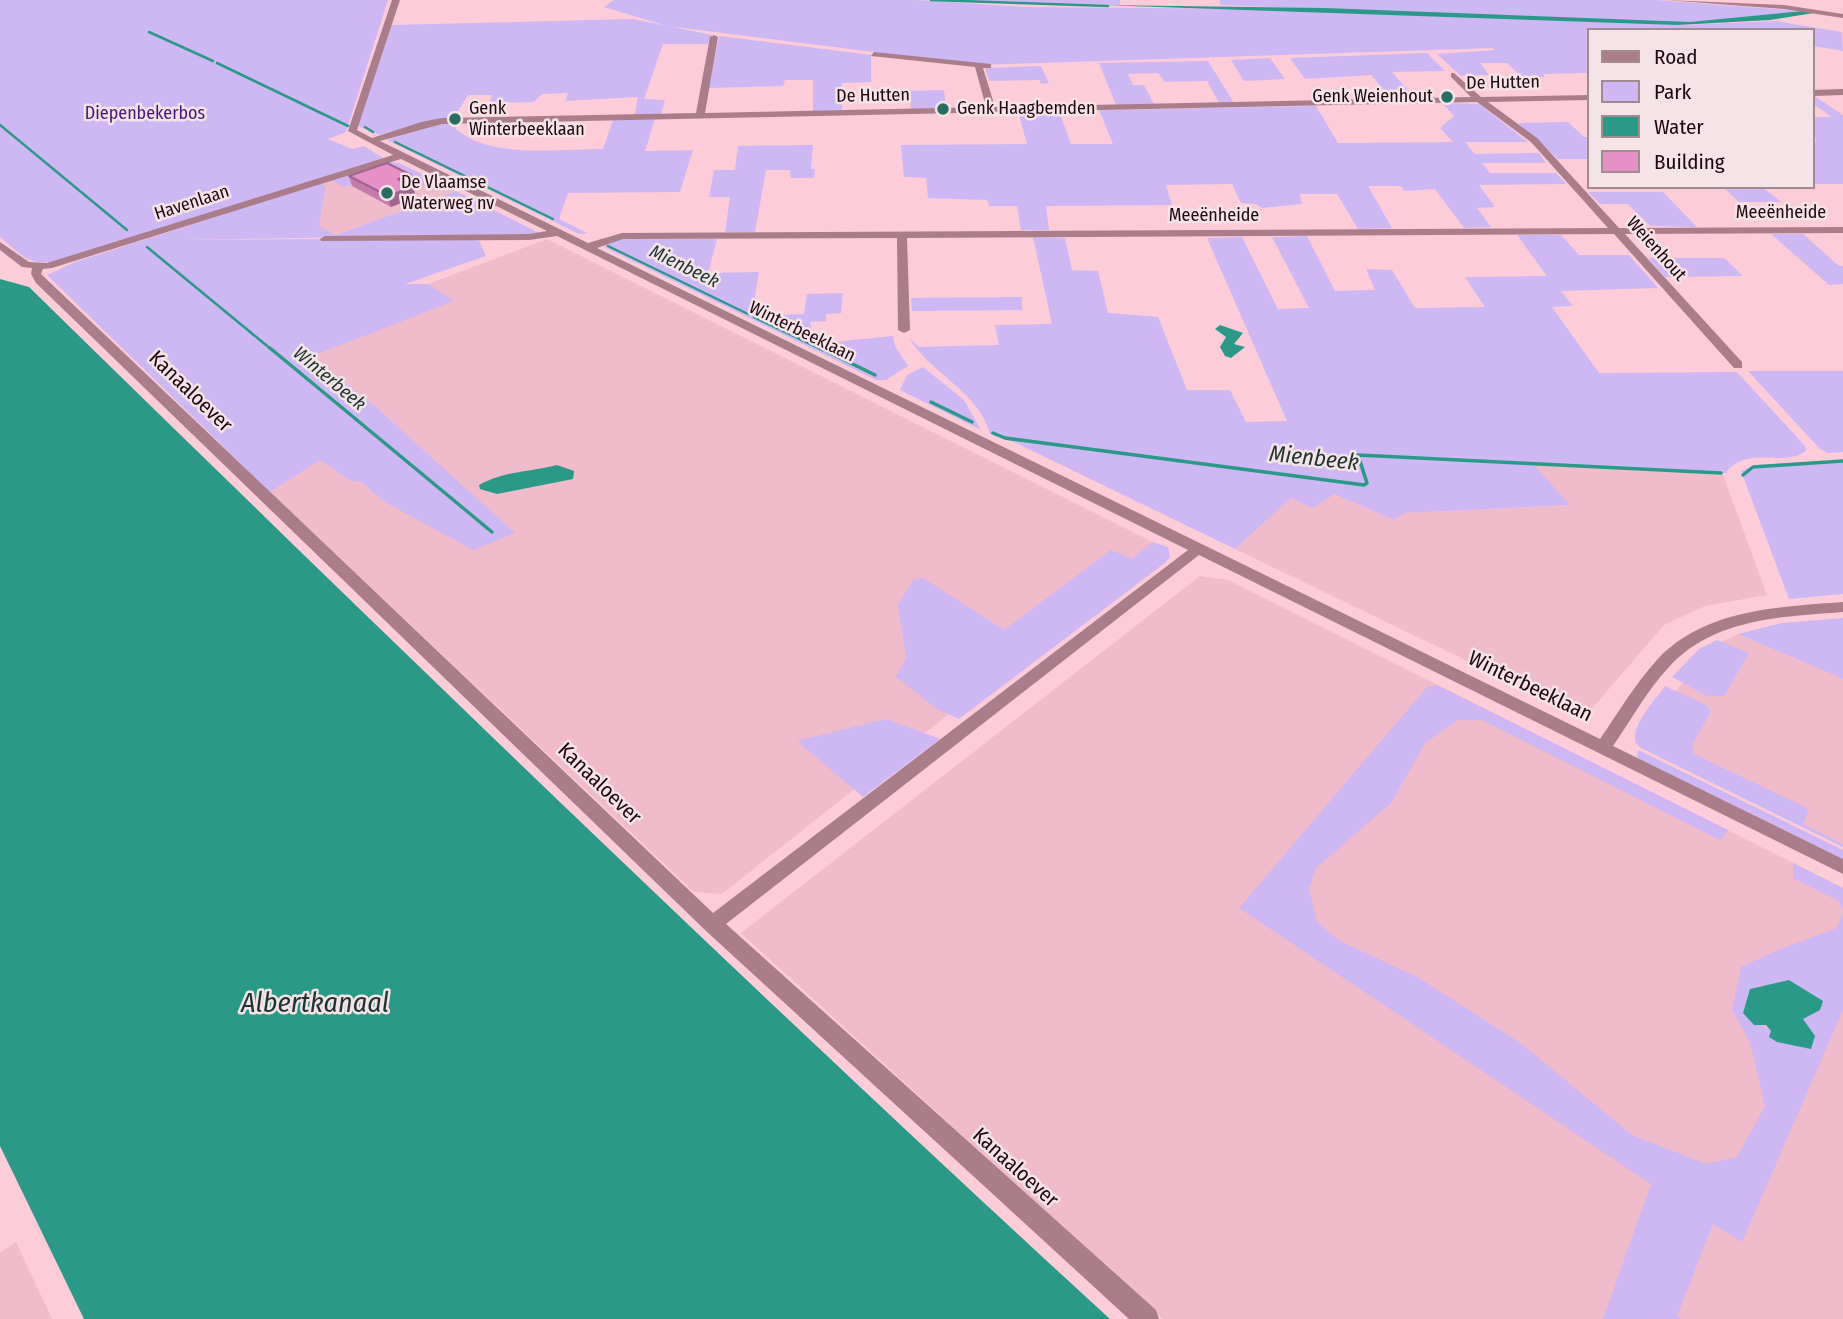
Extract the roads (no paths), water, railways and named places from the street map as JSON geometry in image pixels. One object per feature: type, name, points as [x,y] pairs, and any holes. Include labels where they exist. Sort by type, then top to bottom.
[{"type":"street","name":"Winterbeeklaan","points":[[396,0],[352,131],[1843,867]]},
{"type":"street","points":[[1669,0],[1784,7],[1843,16]]},
{"type":"street","points":[[700,116],[714,37]]},
{"type":"street","points":[[874,54],[983,66],[991,109]]},
{"type":"street","name":"Weienhout","points":[[1454,75],[1479,99],[1534,140],[1738,365]]},
{"type":"street","points":[[1815,93],[1843,94]]},
{"type":"street","name":"De Hutten","points":[[371,141],[442,121],[1588,97]]},
{"type":"street","name":"Havenlaan","points":[[38,267],[400,156]]},
{"type":"street","name":"Meeënheide","points":[[588,247],[622,236],[1843,230]]},
{"type":"street","points":[[325,239],[529,236],[557,233]]},
{"type":"street","points":[[902,235],[904,330]]},
{"type":"street","points":[[0,244],[26,265],[38,267]]},
{"type":"street","name":"Kanaaloever","points":[[38,267],[36,274],[40,281],[712,924],[1147,1319]]},
{"type":"street","points":[[712,924],[1198,549]]},
{"type":"street","points":[[1603,748],[1662,662],[1683,645],[1712,628],[1746,617],[1843,607]]},
{"type":"water","points":[[1101,5],[1325,8],[1690,22],[1803,11],[1814,13],[1770,20],[1677,25]]},
{"type":"water","name":"Albertkanaal","points":[[0,279],[29,287],[565,807],[836,1065],[1110,1319],[84,1319],[0,1146]]},
{"type":"water","points":[[1220,325],[1243,333],[1234,344],[1245,347],[1231,358],[1225,356],[1220,347],[1226,337],[1215,329]]},
{"type":"water","points":[[557,465],[574,471],[573,479],[497,494],[480,489],[479,485],[488,480]]},
{"type":"water","points":[[1789,980],[1823,1001],[1820,1010],[1803,1019],[1815,1036],[1811,1049],[1777,1042],[1769,1037],[1771,1031],[1766,1025],[1754,1025],[1743,1013],[1750,989]]},
{"type":"waterway","points":[[931,0],[1108,6]]},
{"type":"waterway","name":"Mienbeek","points":[[149,32],[213,61]]},
{"type":"waterway","name":"Mienbeek","points":[[217,63],[348,126]]},
{"type":"waterway","name":"Winterbeek","points":[[0,125],[127,230]]},
{"type":"waterway","name":"Mienbeek","points":[[365,127],[373,132]]},
{"type":"waterway","name":"Mienbeek","points":[[395,142],[553,219]]},
{"type":"waterway","name":"Mienbeek","points":[[608,246],[748,314]]},
{"type":"waterway","name":"Winterbeek","points":[[147,247],[272,350]]},
{"type":"waterway","name":"Mienbeek","points":[[754,317],[823,350]]},
{"type":"waterway","name":"Winterbeek","points":[[270,348],[492,532]]},
{"type":"waterway","name":"Mienbeek","points":[[820,348],[875,375]]},
{"type":"waterway","name":"Mienbeek","points":[[931,402],[972,422]]},
{"type":"waterway","name":"Mienbeek","points":[[993,433],[1005,438],[1364,485],[1367,483],[1358,455],[1721,473]]},
{"type":"waterway","name":"Mienbeek","points":[[1743,475],[1753,467],[1843,461]]},
{"type":"place","name":"Genk Weienhout","points":[[1447,97]]},
{"type":"place","name":"Genk Haagbemden","points":[[943,109]]},
{"type":"place","name":"Genk Winterbeeklaan","points":[[455,119]]},
{"type":"place","name":"De Vlaamse Waterweg nv","points":[[387,193]]},
{"type":"park label","name":"Diepenbekerbos","points":[[145,114]]}]
